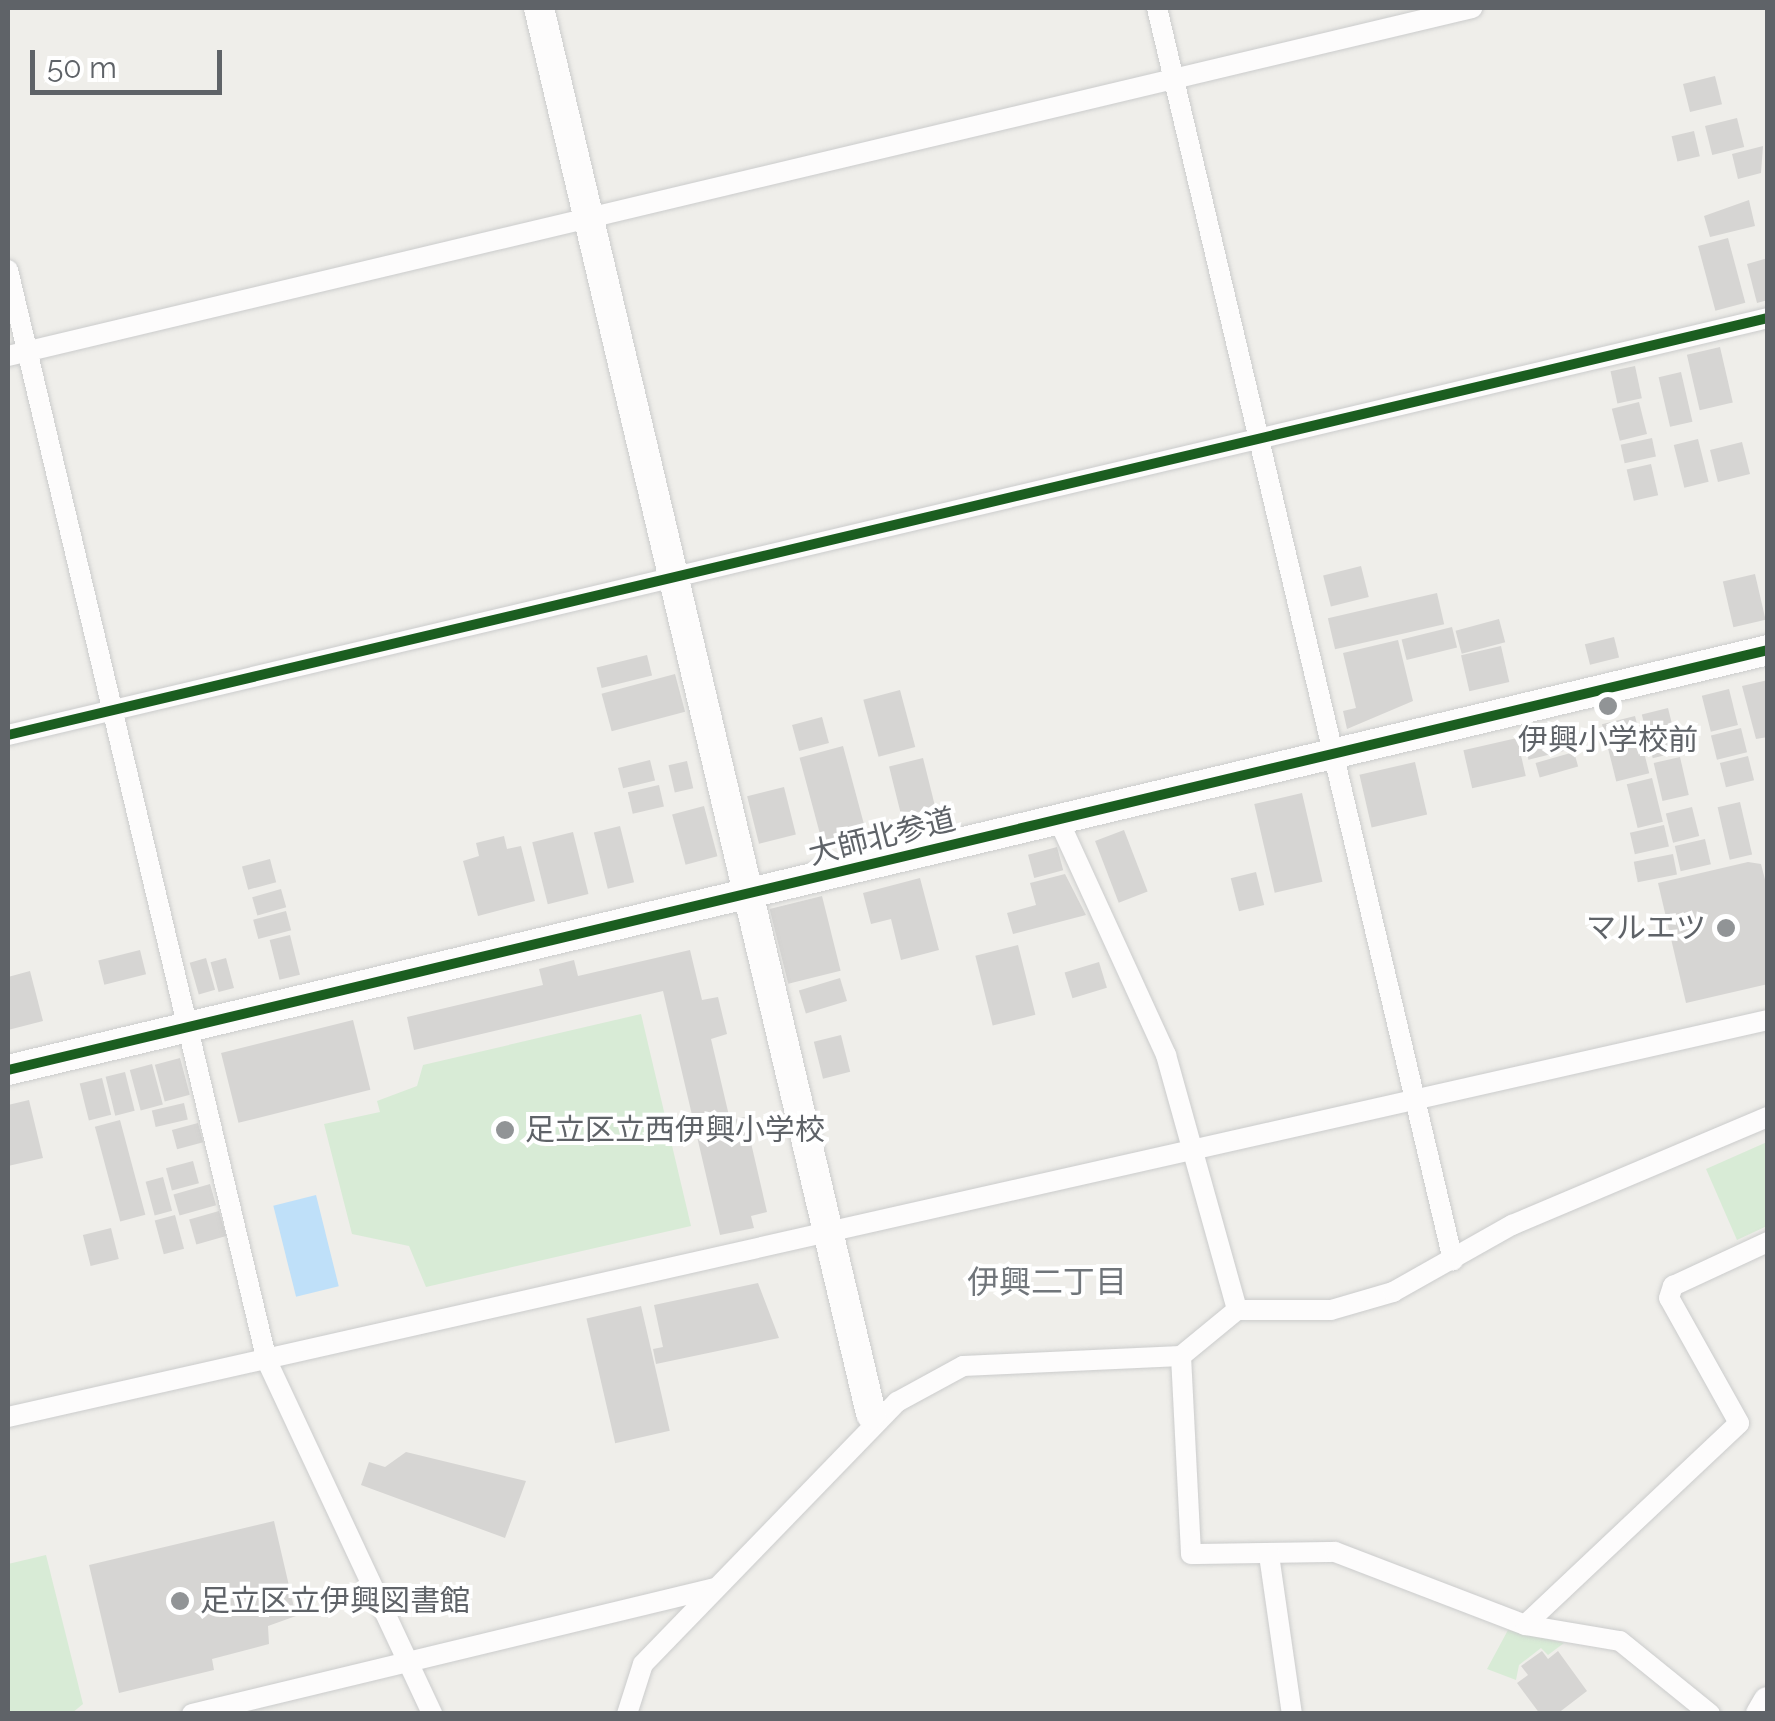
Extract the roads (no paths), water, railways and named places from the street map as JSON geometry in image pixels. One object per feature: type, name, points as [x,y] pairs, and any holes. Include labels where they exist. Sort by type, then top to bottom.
[{"type":"street","points":[[540,8],[873,1420]]},
{"type":"street","points":[[1157,8],[1453,1260]]},
{"type":"street","points":[[17,354],[1467,8]]},
{"type":"street","points":[[8,270],[17,354],[114,711],[267,1361],[432,1714]]},
{"type":"street","points":[[8,735],[1768,318]]},
{"type":"street","name":"大師北参道","points":[[8,1070],[1768,650]]},
{"type":"street","points":[[1058,819],[1166,1055],[1237,1310]]},
{"type":"street","points":[[8,1417],[1768,1020]]},
{"type":"street","points":[[621,1711],[643,1664],[873,1420],[962,1366],[1181,1356],[1237,1310],[1331,1310],[1453,1260],[1512,1225],[1768,1117]]},
{"type":"street","points":[[1525,1625],[1739,1423],[1669,1298],[1673,1286],[1768,1242]]},
{"type":"street","points":[[1181,1356],[1191,1554],[1335,1552],[1525,1625],[1620,1641],[1710,1714]]},
{"type":"street","points":[[1269,1555],[1292,1714]]},
{"type":"street","points":[[192,1714],[716,1588]]},
{"type":"street","points":[[1761,1714],[1768,1702]]},
{"type":"water","points":[[316,1195],[339,1286],[296,1297],[273,1206]]},
{"type":"place","name":"伊興小学校前","points":[[1608,706]]},
{"type":"place","name":"マルエツ","points":[[1726,928]]},
{"type":"place","name":"足立区立西伊興小学校","points":[[505,1130]]},
{"type":"place","name":"足立区立伊興図書館","points":[[180,1601]]},
{"type":"district","name":"伊興二丁目","points":[[1047,1282]]}]
